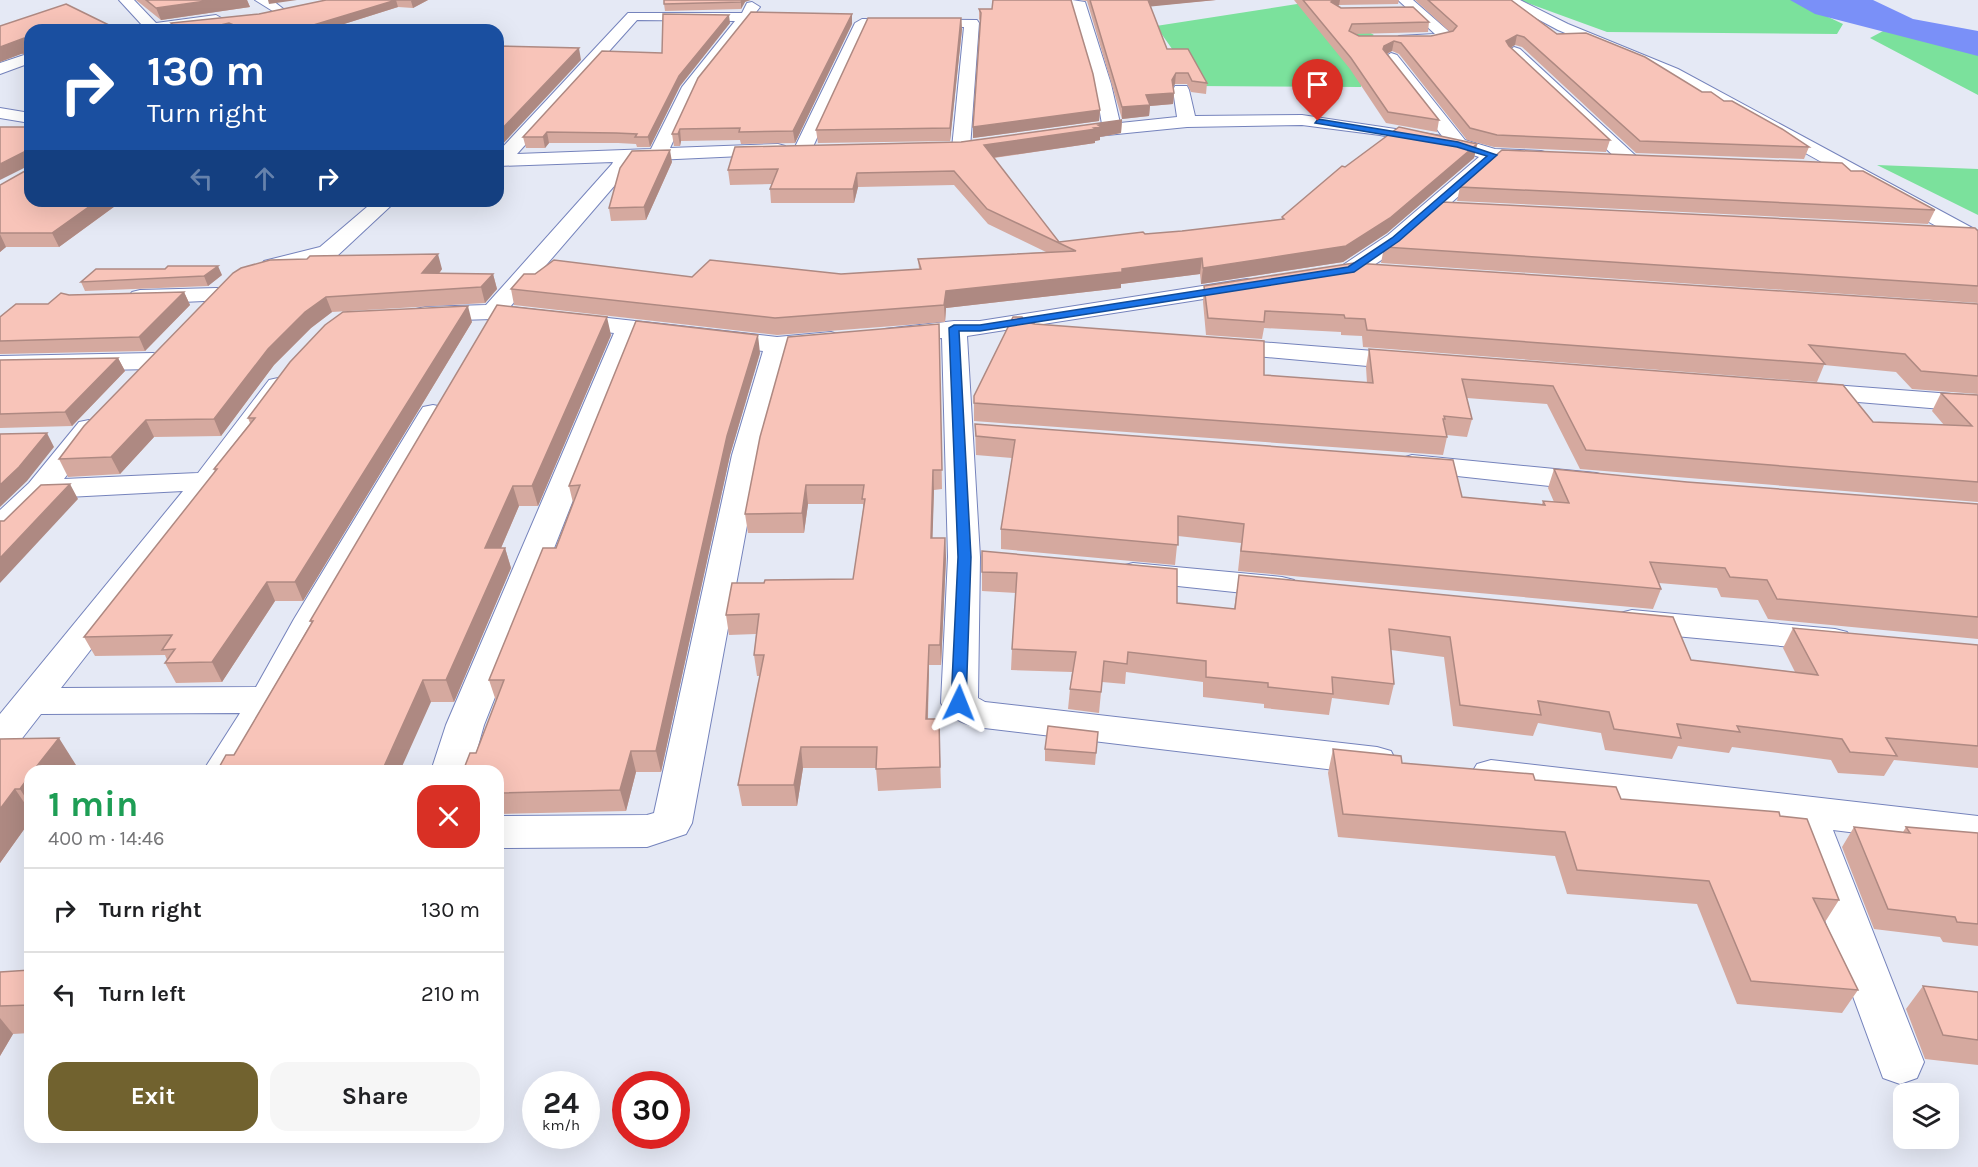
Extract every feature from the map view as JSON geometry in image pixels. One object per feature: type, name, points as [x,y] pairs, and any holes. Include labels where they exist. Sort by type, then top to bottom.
[{"type":"street","points":[[126,0],[149,24]]},
{"type":"street","points":[[1509,0],[1563,27],[1672,72],[1973,237]]},
{"type":"street","points":[[658,153],[690,87],[753,6],[661,2]]},
{"type":"street","points":[[1078,2],[1103,84],[1112,127]]},
{"type":"street","points":[[261,7],[285,10]]},
{"type":"street","points":[[1388,39],[1436,39],[1445,36],[1405,7]]},
{"type":"street","points":[[504,155],[633,16],[746,17]]},
{"type":"street","points":[[183,24],[228,18]]},
{"type":"street","points":[[803,149],[862,23],[972,23],[961,148]]},
{"type":"street","points":[[1515,52],[1629,160]]},
{"type":"street","points":[[1391,58],[1458,144]]},
{"type":"street","points":[[0,69],[24,60]]},
{"type":"street","points":[[1181,90],[1187,122]]},
{"type":"street","points":[[0,113],[24,117]]},
{"type":"street","points":[[1054,135],[1112,127],[1273,119],[1318,121],[1458,144],[1493,155],[1561,157]]},
{"type":"street","points":[[938,148],[984,145]]},
{"type":"street","points":[[504,160],[826,149]]},
{"type":"street","points":[[474,343],[493,312],[580,216],[621,166],[626,155]]},
{"type":"street","points":[[1383,272],[1339,272],[1379,253],[1493,155]]},
{"type":"street","points":[[1595,159],[1653,161]]},
{"type":"street","points":[[1804,167],[1850,169]]},
{"type":"street","points":[[193,320],[243,273],[328,252],[379,207]]},
{"type":"street","points":[[1432,208],[1456,210]]},
{"type":"street","points":[[1920,233],[1973,237]]},
{"type":"street","points":[[392,315],[493,312],[777,345],[967,328],[1270,282]]},
{"type":"street","points":[[122,297],[217,295]]},
{"type":"street","points":[[453,765],[465,725],[629,327]]},
{"type":"street","points":[[967,328],[1087,336]]},
{"type":"street","points":[[967,328],[976,558],[959,703],[976,714],[1413,765]]},
{"type":"street","points":[[504,832],[647,831],[672,824],[746,455],[777,345]]},
{"type":"street","points":[[1195,345],[1433,363]]},
{"type":"street","points":[[0,364],[161,353],[129,386]]},
{"type":"street","points":[[0,740],[207,481],[292,367]]},
{"type":"street","points":[[1778,389],[1978,404]]},
{"type":"street","points":[[227,765],[267,700],[311,619],[444,394]]},
{"type":"street","points":[[0,527],[40,489],[81,436],[105,411]]},
{"type":"street","points":[[46,437],[81,436]]},
{"type":"street","points":[[1384,461],[1621,485]]},
{"type":"street","points":[[40,489],[207,481]]},
{"type":"street","points":[[1108,570],[1311,590]]},
{"type":"street","points":[[1597,617],[1860,642]]},
{"type":"street","points":[[31,701],[267,700]]},
{"type":"street","points":[[1461,771],[1978,832]]},
{"type":"street","points":[[1805,811],[1900,1062]]},
{"type":"green space","points":[[1519,0],[1792,0],[1843,24],[1837,34],[1607,32]]},
{"type":"green space","points":[[1316,1],[1374,35],[1362,42],[1370,54],[1361,87],[1198,86],[1156,26]]},
{"type":"green space","points":[[1885,30],[1978,55],[1978,95],[1870,38]]},
{"type":"green space","points":[[1877,165],[1978,169],[1978,215]]},
{"type":"water","points":[[1790,0],[1873,0],[1913,19],[1978,31],[1978,56],[1815,14]]},
{"type":"building","points":[[146,0],[213,0],[156,8]]},
{"type":"building","points":[[326,0],[396,0],[317,24],[171,23],[259,14]]},
{"type":"building","points":[[664,0],[742,0],[741,2],[664,4]]},
{"type":"building","points":[[993,0],[1071,0],[1093,74],[1100,110],[973,127],[981,13],[979,9],[992,9]]},
{"type":"building","points":[[1090,0],[1148,0],[1167,49],[1188,49],[1207,83],[1192,81],[1188,73],[1176,73],[1172,80],[1174,93],[1146,95],[1150,105],[1122,107]]},
{"type":"building","points":[[1303,0],[1334,0],[1331,2],[1341,8],[1413,7],[1429,22],[1352,24],[1349,31],[1359,36],[1431,36],[1453,31],[1457,26],[1428,0],[1511,0],[1557,34],[1586,33],[1645,57],[1702,92],[1711,92],[1724,101],[1732,101],[1809,147],[1640,141],[1524,37],[1517,35],[1506,41],[1509,46],[1610,140],[1497,135],[1470,128],[1401,43],[1394,41],[1384,46],[1383,49],[1439,120],[1388,112],[1351,58]]},
{"type":"building","points":[[66,4],[107,24],[24,24],[24,38],[0,47],[0,26]]},
{"type":"building","points":[[751,12],[852,14],[793,131],[739,132],[740,128],[680,129],[678,134],[672,134],[698,78]]},
{"type":"building","points":[[663,14],[729,15],[679,76],[648,137],[635,137],[637,134],[547,132],[543,137],[523,137],[602,51],[662,53]]},
{"type":"building","points":[[868,18],[961,18],[950,128],[816,130]]},
{"type":"building","points":[[504,46],[579,48],[504,127]]},
{"type":"building","points":[[1122,120],[1098,125],[1101,127],[1094,128],[1096,129],[984,145],[1059,242],[1284,219],[1282,217],[1342,166],[1345,167],[1399,127],[1477,144],[1390,218],[1346,246],[1203,268],[1202,258],[1122,269],[1122,272],[946,291],[944,305],[775,318],[511,289],[524,274],[535,274],[554,260],[692,277],[710,260],[841,274],[921,269],[918,259],[1076,251],[987,209],[954,171],[857,173],[853,189],[770,189],[778,169],[728,170],[735,147],[961,142]]},
{"type":"building","points":[[0,127],[24,127],[24,152],[0,164]]},
{"type":"building","points":[[670,150],[644,207],[609,208],[620,168],[632,151]]},
{"type":"building","points":[[1502,150],[1842,163],[1851,171],[1863,171],[1935,210],[1460,187]]},
{"type":"building","points":[[24,172],[24,207],[89,207],[52,233],[0,233],[0,185]]},
{"type":"building","points":[[1442,202],[1975,228],[1978,231],[1978,286],[1384,247],[1409,231]]},
{"type":"building","points":[[438,254],[422,273],[493,274],[481,287],[326,297],[305,312],[268,349],[214,419],[146,420],[111,457],[59,459],[84,426],[233,273],[241,268],[270,260],[307,259],[310,256]]},
{"type":"building","points":[[1354,263],[1978,304],[1978,376],[1921,371],[1905,354],[1809,345],[1825,364],[1367,330],[1365,319],[1345,318],[1344,315],[1265,311],[1264,322],[1208,318],[1204,286]]},
{"type":"building","points":[[168,266],[218,266],[204,276],[81,282],[96,269],[165,269]]},
{"type":"building","points":[[184,292],[139,337],[0,341],[0,317],[16,304],[48,304],[61,293],[69,295]]},
{"type":"building","points":[[497,305],[607,317],[532,486],[513,486],[485,548],[505,548],[446,680],[423,680],[385,765],[220,765],[226,755],[234,755],[313,621],[310,621]]},
{"type":"building","points":[[468,306],[295,582],[267,582],[212,662],[165,663],[175,649],[162,650],[172,635],[84,637],[217,469],[214,469],[255,418],[248,418],[290,362],[325,325],[343,312]]},
{"type":"building","points":[[1013,317],[1022,317],[1026,322],[1035,324],[1264,341],[1264,375],[1373,383],[1369,349],[1843,385],[1873,422],[1972,426],[1941,393],[1978,395],[1978,482],[1586,450],[1553,386],[1462,379],[1472,419],[1444,416],[1447,437],[974,403],[974,396]]},
{"type":"building","points":[[636,321],[758,335],[727,436],[656,751],[631,751],[620,790],[504,793],[504,765],[465,765],[470,753],[476,753],[504,680],[489,680],[543,548],[556,548],[580,485],[569,486]]},
{"type":"building","points":[[939,324],[942,470],[933,470],[931,538],[945,538],[940,645],[929,645],[926,719],[939,719],[940,767],[876,769],[877,747],[801,747],[794,785],[738,785],[764,655],[754,655],[759,614],[726,615],[732,583],[764,583],[765,580],[853,579],[865,499],[862,499],[864,485],[806,485],[802,513],[745,514],[760,437],[788,337]]},
{"type":"building","points":[[118,358],[65,412],[0,414],[0,360]]},
{"type":"building","points":[[975,424],[1453,460],[1462,497],[1545,505],[1543,501],[1569,503],[1554,469],[1687,482],[1978,504],[1978,617],[1777,599],[1767,580],[1730,577],[1725,568],[1650,562],[1661,589],[1241,551],[1244,524],[1178,516],[1178,545],[1001,529],[1015,440],[976,436]]},
{"type":"building","points":[[47,433],[19,467],[0,485],[0,434]]},
{"type":"building","points":[[70,484],[0,558],[0,521],[4,521],[41,485]]},
{"type":"building","points":[[982,551],[1177,569],[1177,603],[1235,609],[1239,575],[1673,617],[1691,660],[1818,675],[1793,628],[1978,645],[1978,746],[1886,738],[1897,756],[1850,752],[1842,739],[1737,726],[1740,732],[1677,724],[1681,738],[1614,729],[1609,712],[1538,701],[1541,715],[1460,705],[1450,637],[1389,629],[1394,684],[1332,677],[1333,694],[1268,687],[1268,683],[1206,677],[1206,661],[1128,652],[1127,664],[1104,661],[1101,692],[1070,689],[1076,652],[1012,649],[1017,573],[982,572]]},
{"type":"building","points":[[1048,726],[1098,732],[1096,753],[1045,749]]},
{"type":"building","points":[[59,738],[38,765],[24,765],[24,783],[20,789],[15,789],[0,809],[0,739]]},
{"type":"building","points":[[1333,749],[1401,756],[1402,763],[1533,774],[1535,780],[1616,787],[1621,799],[1779,812],[1780,816],[1807,819],[1839,900],[1813,898],[1858,990],[1751,981],[1709,881],[1577,870],[1565,832],[1343,814]]},
{"type":"building","points":[[1854,827],[1910,833],[1906,827],[1978,833],[1978,924],[1957,922],[1955,917],[1888,909]]},
{"type":"building","points":[[24,970],[24,1005],[0,1006],[0,972]]},
{"type":"building","points":[[1923,986],[1978,992],[1978,1040],[1943,1035]]},
{"type":"route","points":[[959,703],[964,557],[954,328],[980,328],[1351,270],[1396,240],[1493,155],[1458,144],[1318,121]]}]
